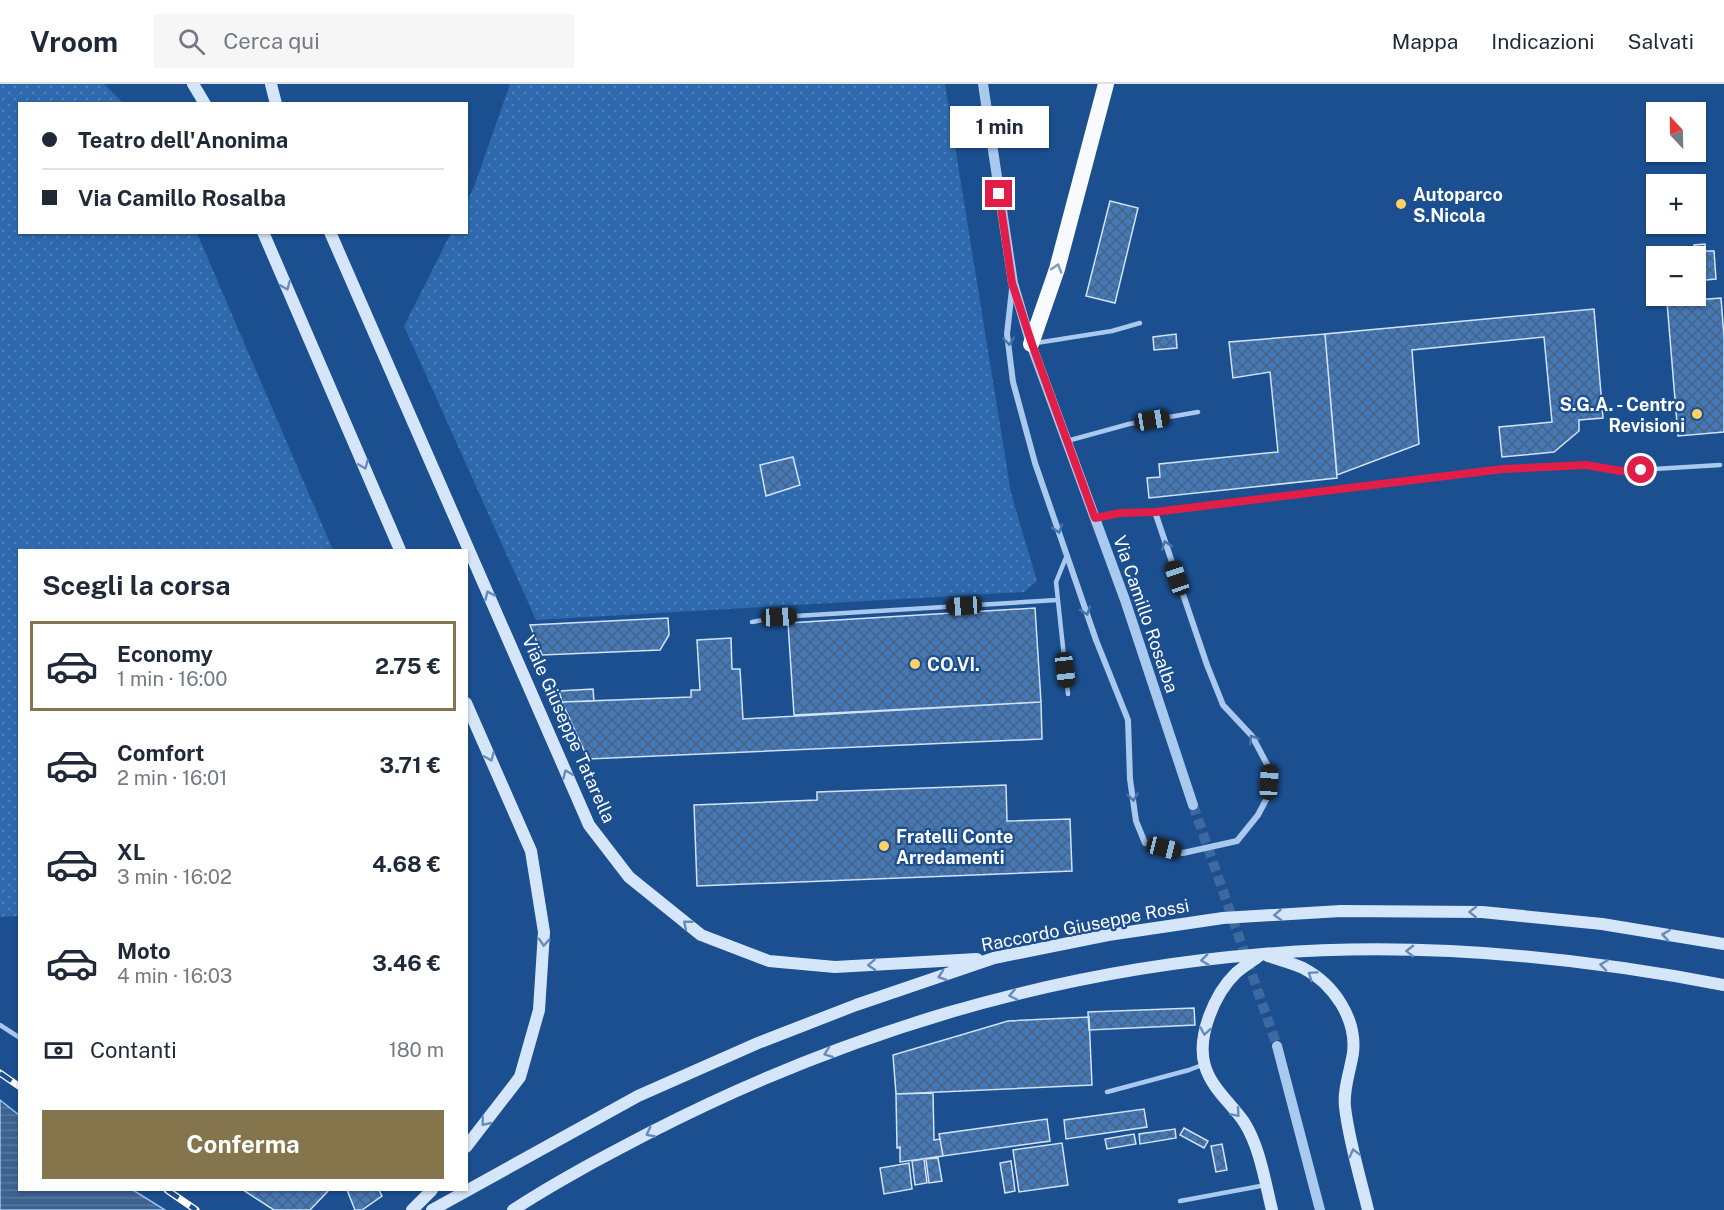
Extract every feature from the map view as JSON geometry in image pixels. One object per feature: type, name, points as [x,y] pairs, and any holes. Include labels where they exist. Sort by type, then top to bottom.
[{"type":"highway","points":[[1032,344],[1057,269],[1106,84]]},
{"type":"main road","points":[[193,84],[203,102]]},
{"type":"main road","points":[[271,84],[276,102]]},
{"type":"main road","points":[[264,234],[400,549]]},
{"type":"main road","name":"Viale Giuseppe Tatarella","points":[[331,234],[590,825],[629,877],[701,935],[769,962],[835,967],[994,958]]},
{"type":"main road","points":[[468,708],[531,852],[544,932],[538,1010],[520,1077],[468,1144]]},
{"type":"main road","name":"Raccordo Giuseppe Rossi","points":[[468,1190],[638,1096],[780,1034],[856,1005],[994,958],[1108,935],[1223,918],[1341,911],[1482,912],[1602,924],[1724,944]]},
{"type":"main road","points":[[513,1210],[610,1153],[696,1109],[785,1069],[899,1026],[1001,997],[1106,976],[1175,964],[1263,954],[1355,950],[1461,952],[1568,959],[1724,985]]},
{"type":"main road","points":[[1263,954],[1235,974],[1218,997],[1206,1024],[1203,1046],[1204,1064],[1213,1084],[1244,1122],[1253,1142],[1272,1210]]},
{"type":"main road","points":[[1263,954],[1303,968],[1337,997],[1347,1014],[1353,1032],[1353,1050],[1346,1085],[1345,1106],[1368,1210]]},
{"type":"main road","points":[[412,1210],[431,1191]]},
{"type":"main road","name":"Raccordo Giuseppe Rossi","points":[[432,1210],[466,1191]]},
{"type":"street","name":"Via Camillo Rosalba","points":[[983,84],[1012,283],[1193,806]]},
{"type":"street","points":[[1012,283],[1007,334],[1013,382],[1035,463],[1096,640],[1128,720],[1130,779],[1136,821],[1145,843],[1183,853],[1237,841],[1258,815],[1268,796],[1269,768],[1252,736],[1222,705],[1155,512],[1120,513],[1095,518]]},
{"type":"street","points":[[1278,1046],[1320,1210]]},
{"type":"lane","points":[[1032,344],[1112,331],[1140,323]]},
{"type":"lane","points":[[1066,441],[1129,424],[1198,412]]},
{"type":"lane","points":[[1155,512],[1503,469],[1586,465],[1621,471],[1720,465]]},
{"type":"lane","points":[[1067,555],[1056,582],[1068,694]]},
{"type":"lane","points":[[752,622],[779,617],[1057,600]]},
{"type":"lane","points":[[0,1024],[18,1037]]},
{"type":"lane","points":[[1107,1092],[1189,1071],[1204,1064]]},
{"type":"lane","points":[[1180,1201],[1266,1185]]},
{"type":"shaded area","points":[[0,84],[104,84],[122,102],[18,102],[18,234],[197,234],[333,549],[18,549],[18,916],[0,917]]},
{"type":"shaded area","points":[[510,84],[945,84],[1011,493],[1037,581],[1024,592],[536,620],[404,326],[450,234],[468,234],[468,200]]},
{"type":"shaded area","points":[[0,1100],[18,1114],[18,1191],[135,1191],[165,1210],[0,1210]]},
{"type":"building","points":[[1110,201],[1138,208],[1115,303],[1086,296]]},
{"type":"building","points":[[1706,251],[1714,251],[1716,279],[1706,280]]},
{"type":"building","points":[[1721,298],[1724,337],[1724,432],[1678,436],[1667,306],[1706,306],[1706,299]]},
{"type":"building","points":[[1594,309],[1603,418],[1579,420],[1579,431],[1554,452],[1502,457],[1499,427],[1552,422],[1544,337],[1412,350],[1419,444],[1337,475],[1325,334]]},
{"type":"building","points":[[1176,334],[1177,348],[1154,350],[1153,337]]},
{"type":"building","points":[[1325,334],[1337,478],[1149,498],[1147,478],[1160,477],[1159,464],[1278,452],[1270,372],[1233,378],[1229,342]]},
{"type":"building","points":[[793,457],[800,485],[766,496],[760,465]]},
{"type":"building","name":"CO.VI.","points":[[1035,608],[1041,702],[794,715],[788,623]]},
{"type":"building","points":[[668,618],[669,635],[660,650],[542,655],[530,625]]},
{"type":"building","points":[[731,638],[732,669],[740,669],[743,719],[1041,702],[1042,739],[588,759],[562,702],[691,697],[691,690],[700,690],[697,640]]},
{"type":"building","points":[[593,689],[594,701],[562,702],[559,691]]},
{"type":"building","name":"Fratelli Conte Arredamenti","points":[[1006,785],[1007,821],[1070,819],[1072,871],[697,886],[694,805],[817,800],[817,792]]},
{"type":"building","points":[[1194,1008],[1195,1025],[1089,1030],[1088,1012]]},
{"type":"building","points":[[1089,1017],[1092,1085],[896,1094],[893,1055],[1008,1021]]},
{"type":"building","points":[[933,1093],[934,1140],[940,1139],[943,1156],[900,1162],[900,1147],[897,1148],[896,1094]]},
{"type":"building","points":[[1144,1109],[1147,1127],[1066,1139],[1064,1120]]},
{"type":"building","points":[[1047,1119],[1050,1141],[943,1156],[939,1134]]},
{"type":"building","points":[[1184,1128],[1208,1141],[1204,1148],[1180,1135]]},
{"type":"building","points":[[1175,1129],[1176,1138],[1140,1144],[1139,1134]]},
{"type":"building","points":[[1134,1134],[1136,1144],[1107,1149],[1105,1139]]},
{"type":"building","points":[[1062,1143],[1068,1185],[1019,1192],[1013,1150]]},
{"type":"building","points":[[1222,1144],[1227,1170],[1216,1172],[1211,1146]]},
{"type":"building","points":[[938,1158],[942,1181],[929,1183],[926,1159]]},
{"type":"building","points":[[924,1159],[927,1183],[915,1185],[912,1161]]},
{"type":"building","points":[[1011,1161],[1015,1191],[1005,1193],[1000,1163]]},
{"type":"building","points":[[909,1163],[912,1189],[884,1194],[880,1168]]},
{"type":"building","points":[[245,1191],[328,1191],[310,1210],[274,1210]]},
{"type":"building","points":[[347,1191],[380,1191],[382,1196],[362,1210],[355,1210]]},
{"type":"tunnel","points":[[1193,805],[1277,1046]]},
{"type":"railway","points":[[0,1073],[18,1086]]},
{"type":"railway","points":[[168,1191],[196,1210]]},
{"type":"place","name":"Autoparco S.Nicola","points":[[1401,204]]},
{"type":"place","name":"S.G.A. - Centro Revisioni","points":[[1697,414]]},
{"type":"place","name":"CO.VI.","points":[[915,664]]},
{"type":"place","name":"Fratelli Conte Arredamenti","points":[[884,846]]},
{"type":"route","points":[[999,194],[1012,283],[1095,518],[1120,513],[1155,512],[1503,469],[1586,465],[1621,471],[1641,470]]}]
